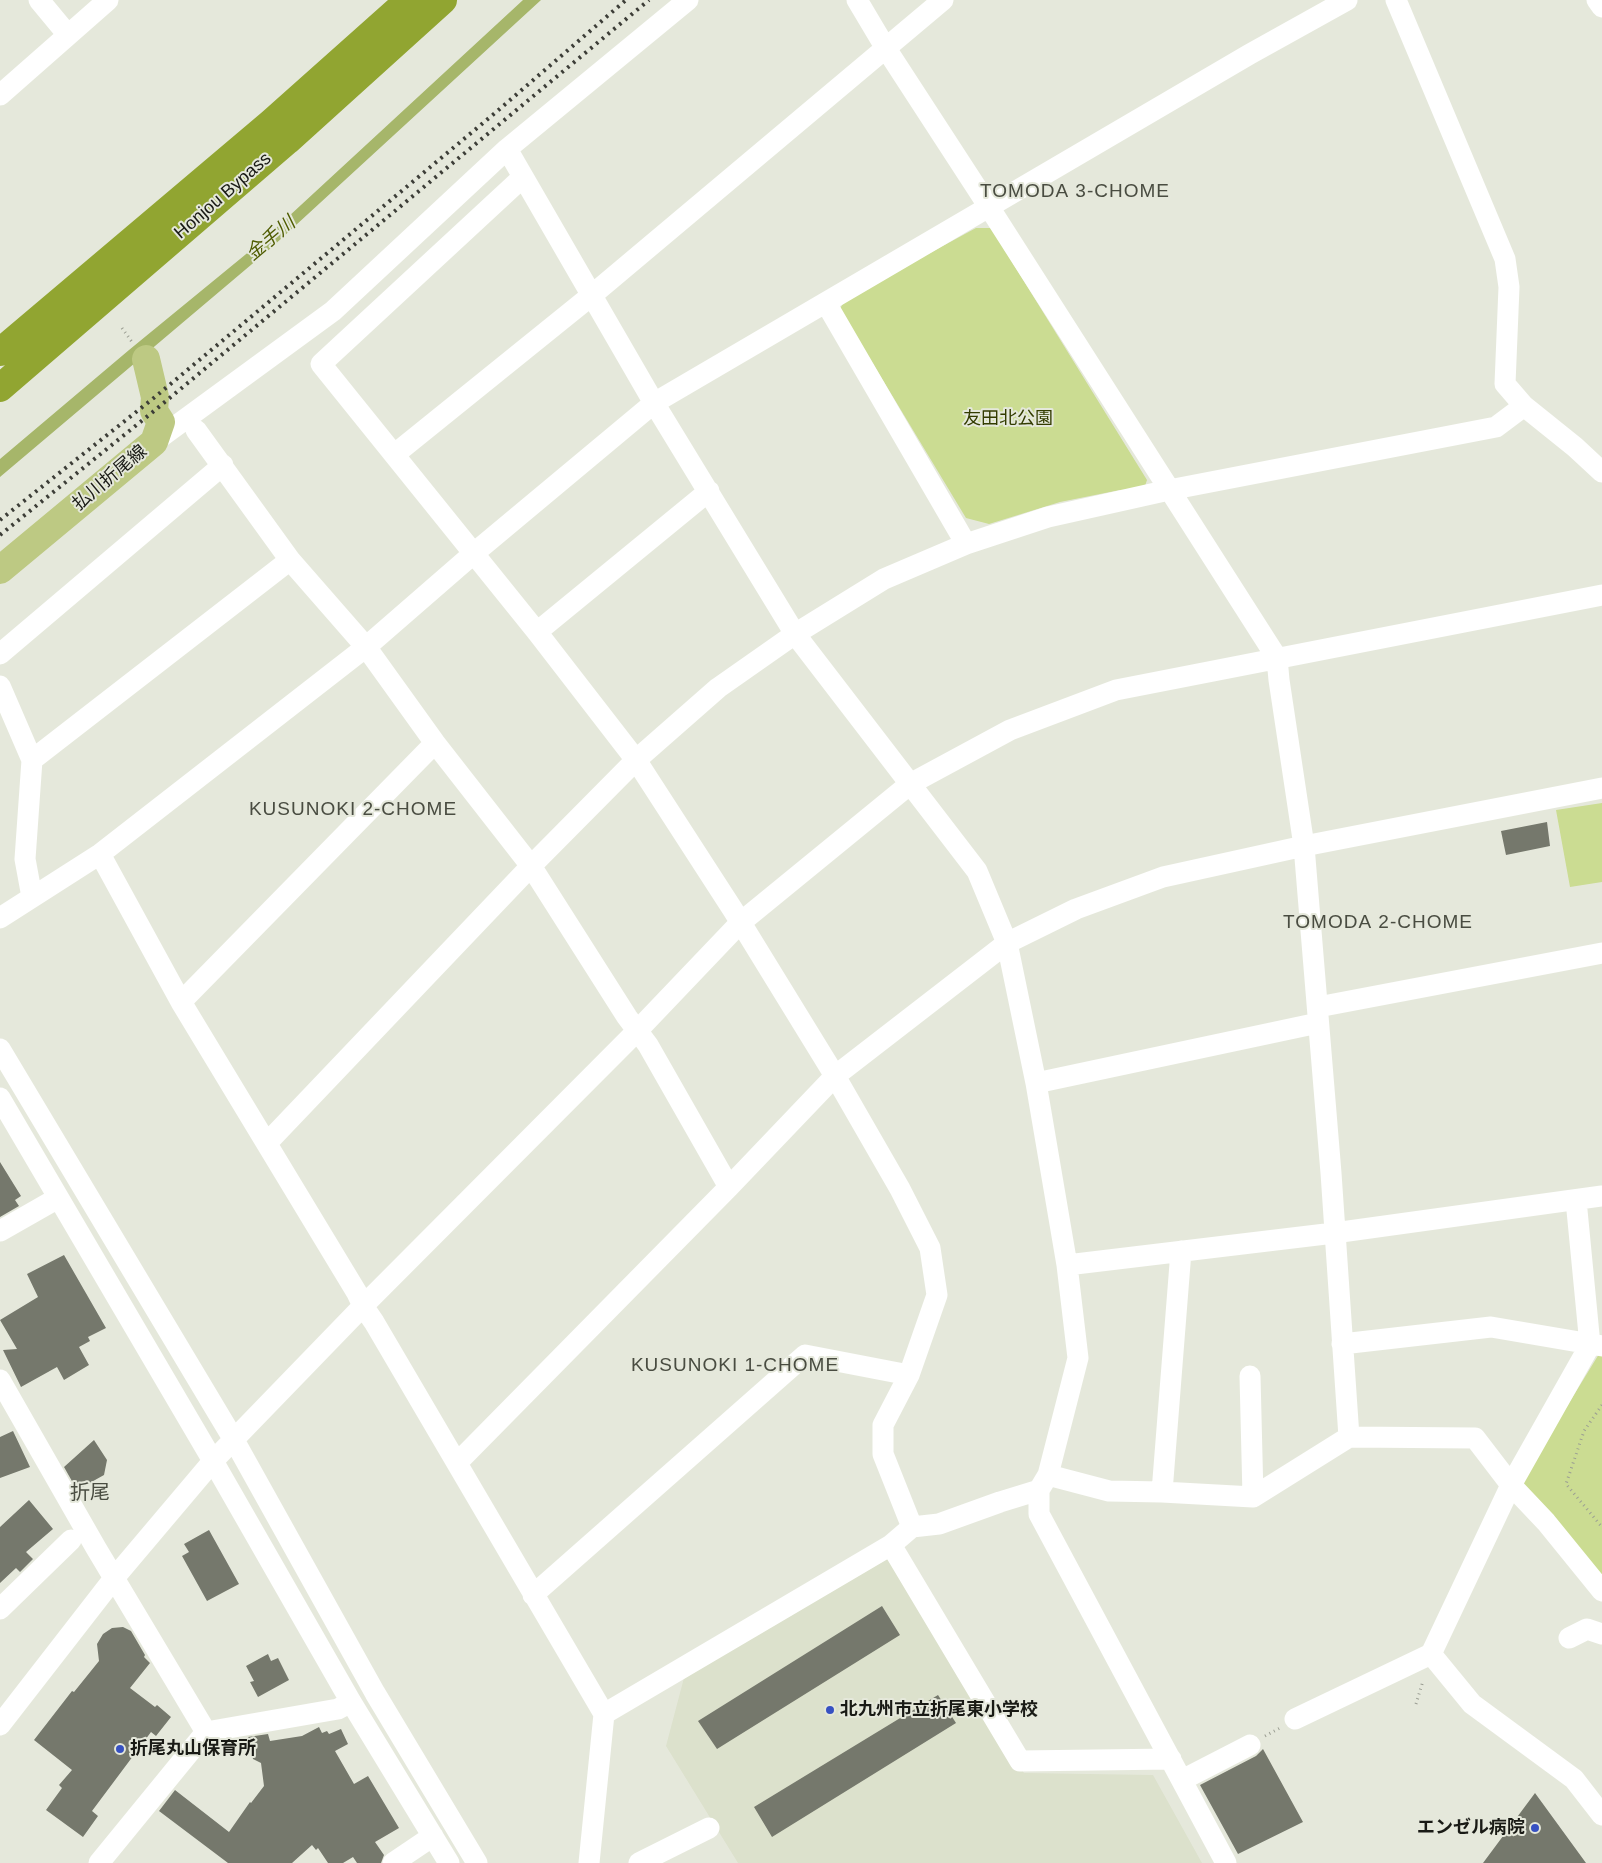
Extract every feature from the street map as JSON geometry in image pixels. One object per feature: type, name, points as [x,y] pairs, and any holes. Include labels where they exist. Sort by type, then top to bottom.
[{"type":"highway","name":"Honjou Bypass","points":[[0,352],[271,123],[409,0]]},
{"type":"highway","name":"Honjou Bypass","points":[[0,388],[288,141],[443,0]]},
{"type":"main road","name":"払川折尾線","points":[[0,570],[154,442],[161,422],[154,411],[155,397],[146,359]]},
{"type":"street","points":[[39,0],[68,35]]},
{"type":"street","points":[[0,96],[108,0]]},
{"type":"street","points":[[154,442],[333,312],[507,149],[688,0]]},
{"type":"street","points":[[857,0],[885,48],[989,207],[1277,658],[1304,846],[1331,1173],[1349,1437]]},
{"type":"street","points":[[395,454],[592,295],[944,0]]},
{"type":"street","points":[[0,918],[100,854],[366,647],[473,554],[654,403],[1250,54],[1347,0]]},
{"type":"street","points":[[1396,0],[1505,259],[1509,287],[1505,384],[1524,406],[1575,446],[1602,472]]},
{"type":"street","points":[[1598,0],[1602,8]]},
{"type":"street","points":[[507,149],[654,403],[795,634],[977,871],[1007,943],[1036,1083],[1067,1264],[1078,1358],[1043,1483],[1039,1514],[1226,1863]]},
{"type":"street","points":[[523,177],[321,364],[538,632],[636,760],[835,1076],[900,1189],[930,1248],[937,1295],[909,1375],[883,1425],[882,1454],[912,1527]]},
{"type":"street","points":[[826,303],[966,544]]},
{"type":"street","points":[[267,1143],[531,866],[636,760],[718,688],[795,634],[884,579],[966,544],[1048,517],[1169,490],[1496,427],[1524,406]]},
{"type":"street","points":[[196,430],[290,560],[366,647],[435,743],[531,866],[637,1031],[648,1045],[729,1187]]},
{"type":"street","points":[[0,654],[223,465]]},
{"type":"street","points":[[538,632],[708,491]]},
{"type":"street","points":[[32,760],[290,560]]},
{"type":"street","points":[[0,1725],[115,1577],[213,1461],[363,1306],[637,1031],[740,923],[910,784],[1010,730],[1116,690],[1602,595]]},
{"type":"street","points":[[0,686],[32,760],[25,859],[32,897]]},
{"type":"street","points":[[181,1002],[435,743]]},
{"type":"street","points":[[457,1463],[729,1187],[835,1076],[1007,943],[1076,909],[1163,876],[1304,846],[1602,788]]},
{"type":"street","points":[[100,854],[181,1002],[357,1293],[604,1714],[589,1863]]},
{"type":"street","points":[[1036,1083],[1318,1015],[1602,953]]},
{"type":"street","points":[[0,1048],[234,1440],[375,1693],[477,1863]]},
{"type":"street","points":[[0,1098],[213,1461],[351,1702],[449,1863]]},
{"type":"street","points":[[1067,1264],[1334,1233],[1602,1196]]},
{"type":"street","points":[[0,1231],[58,1198]]},
{"type":"street","points":[[1295,1718],[1431,1654],[1511,1485],[1596,1345],[1576,1200]]},
{"type":"street","points":[[1162,1492],[1181,1251]]},
{"type":"street","points":[[1342,1344],[1491,1327],[1596,1345]]},
{"type":"street","points":[[533,1594],[804,1355],[909,1375]]},
{"type":"street","points":[[1250,1376],[1253,1497]]},
{"type":"street","points":[[0,1381],[206,1732]]},
{"type":"street","points":[[604,1714],[891,1545],[912,1527],[939,1524],[1000,1502],[1043,1483],[1109,1491],[1253,1497],[1349,1437],[1475,1438],[1511,1485],[1546,1522],[1602,1591]]},
{"type":"street","points":[[0,1609],[72,1540]]},
{"type":"street","points":[[891,1545],[1020,1761],[1171,1759]]},
{"type":"street","points":[[1569,1638],[1587,1630],[1602,1634]]},
{"type":"street","points":[[1431,1654],[1472,1704],[1574,1779],[1602,1815]]},
{"type":"street","points":[[99,1863],[206,1732],[338,1709],[351,1702]]},
{"type":"street","points":[[1182,1780],[1250,1745]]},
{"type":"street","points":[[639,1863],[708,1828]]},
{"type":"street","points":[[393,1863],[433,1836]]},
{"type":"path","points":[[1602,1405],[1584,1431],[1566,1484],[1602,1527]]},
{"type":"path","points":[[1250,1745],[1295,1718]]},
{"type":"shaded area","name":"北九州市立折尾東小学校","points":[[887,1555],[1024,1773],[1153,1775],[1202,1863],[738,1863],[666,1746],[685,1674]]},
{"type":"green space","name":"友田北公園","points":[[976,228],[991,228],[1147,480],[1144,489],[1120,490],[1060,502],[989,524],[966,518],[840,309],[845,299]]},
{"type":"green space","points":[[1602,803],[1602,882],[1570,887],[1556,810]]},
{"type":"green space","points":[[1599,1354],[1602,1354],[1602,1579],[1520,1483]]},
{"type":"water","name":"金手川","points":[[523,0],[541,0],[271,248],[0,477],[0,459],[262,241]]},
{"type":"building","points":[[1547,822],[1550,846],[1506,855],[1501,831]]},
{"type":"building","points":[[0,1162],[21,1196],[15,1200],[19,1206],[0,1217]]},
{"type":"building","points":[[64,1255],[106,1328],[88,1337],[90,1341],[79,1347],[89,1365],[64,1380],[57,1367],[21,1387],[3,1350],[17,1349],[0,1320],[38,1297],[27,1274]]},
{"type":"building","points":[[13,1431],[30,1467],[0,1478],[0,1437]]},
{"type":"building","points":[[94,1440],[107,1460],[104,1475],[77,1490],[64,1467]]},
{"type":"building","points":[[29,1500],[53,1529],[26,1552],[33,1559],[20,1572],[16,1568],[0,1583],[0,1527]]},
{"type":"building","points":[[209,1530],[239,1584],[207,1601],[182,1556],[189,1552],[184,1544]]},
{"type":"building","points":[[882,1606],[900,1635],[717,1749],[698,1721]]},
{"type":"building","points":[[123,1627],[131,1631],[145,1655],[144,1657],[150,1663],[130,1688],[155,1707],[157,1705],[171,1717],[156,1736],[151,1732],[92,1811],[98,1816],[83,1837],[46,1810],[62,1788],[59,1785],[72,1770],[34,1740],[72,1691],[74,1692],[99,1661],[97,1644],[103,1634],[112,1628]]},
{"type":"building","points":[[268,1654],[271,1661],[278,1658],[289,1680],[258,1697],[250,1682],[254,1681],[246,1666]]},
{"type":"building","points":[[938,1695],[956,1723],[772,1837],[754,1807]]},
{"type":"building","points":[[319,1727],[322,1733],[327,1731],[329,1734],[341,1729],[348,1744],[335,1751],[354,1784],[368,1776],[399,1828],[375,1842],[384,1855],[381,1863],[357,1863],[353,1857],[343,1863],[328,1863],[318,1848],[316,1850],[312,1845],[292,1863],[228,1863],[159,1811],[175,1790],[229,1832],[264,1786],[261,1763],[253,1759],[248,1737],[268,1734],[270,1741],[302,1736]]},
{"type":"building","points":[[1263,1749],[1303,1822],[1238,1854],[1200,1785],[1256,1756]]},
{"type":"building","name":"エンゼル病院","points":[[1535,1793],[1586,1863],[1483,1863]]},
{"type":"railway","points":[[0,520],[155,397],[495,113],[626,0]]},
{"type":"railway","points":[[0,535],[154,411],[649,0]]},
{"type":"place","name":"北九州市立折尾東小学校","points":[[830,1710]]},
{"type":"place","name":"折尾丸山保育所","points":[[120,1749]]},
{"type":"place","name":"エンゼル病院","points":[[1535,1828]]},
{"type":"district","name":"TOMODA 3-CHOME","points":[[1075,192]]},
{"type":"district","name":"KUSUNOKI 2-CHOME","points":[[353,810]]},
{"type":"district","name":"TOMODA 2-CHOME","points":[[1378,923]]},
{"type":"district","name":"KUSUNOKI 1-CHOME","points":[[735,1366]]},
{"type":"district","name":"折尾","points":[[90,1493]]}]
